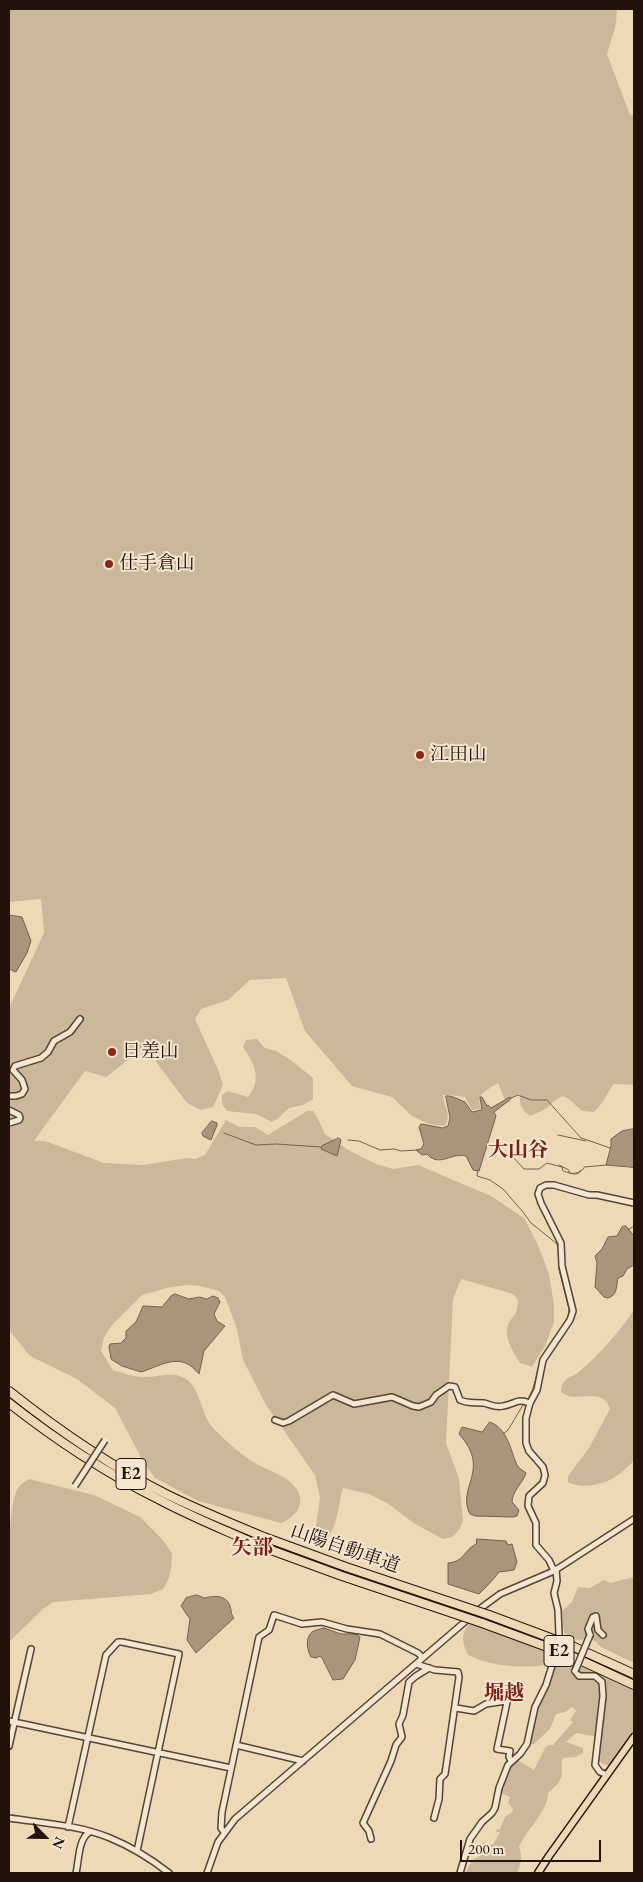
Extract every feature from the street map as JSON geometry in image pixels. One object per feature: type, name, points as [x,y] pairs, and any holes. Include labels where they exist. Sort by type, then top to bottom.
[{"type":"highway","name":"山陽自動車道","points":[[9,1391],[75,1440],[164,1493],[264,1537],[489,1615],[572,1646],[634,1674]]},
{"type":"highway","name":"山陽自動車道","points":[[9,1403],[70,1448],[128,1483],[201,1520],[260,1546],[342,1576],[569,1654],[634,1684]]},
{"type":"main road","points":[[538,1873],[634,1737]]},
{"type":"street","points":[[9,1096],[22,1094],[25,1088],[22,1080],[13,1070],[15,1066],[41,1058],[48,1052],[54,1041],[70,1032],[80,1019]]},
{"type":"street","points":[[9,1110],[19,1115],[20,1118],[15,1122],[9,1123]]},
{"type":"street","points":[[559,1634],[558,1610],[554,1596],[557,1581],[555,1570],[536,1545],[536,1523],[528,1506],[530,1496],[543,1483],[545,1475],[542,1467],[529,1451],[526,1443],[526,1418],[530,1403],[538,1390],[543,1360],[570,1320],[573,1311],[562,1266],[560,1243],[538,1194],[540,1188],[546,1185],[554,1185],[589,1195],[634,1202]]},
{"type":"street","points":[[275,1420],[283,1423],[289,1421],[333,1395],[354,1404],[392,1397],[419,1407],[431,1402],[436,1395],[450,1386],[455,1387],[460,1400],[466,1402],[483,1403],[496,1407],[521,1400],[530,1403]]},
{"type":"street","points":[[76,1486],[105,1440]]},
{"type":"street","points":[[207,1873],[213,1852],[224,1832],[239,1816],[481,1608],[500,1594],[555,1570],[634,1519]]},
{"type":"street","points":[[224,1832],[221,1828],[222,1812],[259,1637],[261,1633],[269,1630],[274,1615],[302,1624],[322,1622],[347,1629],[380,1634],[418,1653],[423,1658]]},
{"type":"street","points":[[603,1635],[598,1630],[596,1616],[593,1617],[588,1629],[590,1636],[575,1671],[579,1676],[594,1676],[602,1682],[603,1696],[595,1765],[600,1772],[607,1775]]},
{"type":"street","points":[[68,1827],[86,1737],[106,1655],[118,1642],[179,1654],[137,1851]]},
{"type":"street","points":[[9,1746],[11,1722],[31,1649]]},
{"type":"street","points":[[460,1873],[470,1839],[482,1822],[492,1813],[502,1779],[511,1761],[520,1754],[527,1744],[536,1707],[546,1685],[555,1656]]},
{"type":"street","points":[[416,1664],[458,1672],[459,1677],[445,1774],[440,1779],[439,1799],[434,1818]]},
{"type":"street","points":[[371,1839],[369,1831],[363,1823],[391,1761],[396,1745],[402,1737],[399,1724],[403,1715],[409,1682],[429,1668]]},
{"type":"street","points":[[511,1761],[510,1752],[497,1749],[506,1700],[509,1693],[520,1695]]},
{"type":"street","points":[[456,1708],[474,1711],[486,1704],[506,1700]]},
{"type":"street","points":[[11,1722],[231,1768]]},
{"type":"street","points":[[236,1745],[303,1761]]},
{"type":"street","points":[[9,1818],[68,1827],[109,1837],[137,1851],[169,1873]]},
{"type":"street","points":[[76,1873],[82,1843],[87,1834],[91,1832]]},
{"type":"shaded area","points":[[9,9],[617,9],[616,24],[607,54],[630,115],[634,115],[634,1085],[614,1084],[594,1112],[582,1111],[563,1096],[545,1109],[530,1116],[521,1106],[520,1094],[505,1100],[498,1083],[481,1096],[481,1109],[472,1110],[465,1097],[443,1095],[448,1115],[447,1122],[445,1126],[429,1124],[412,1116],[392,1097],[352,1086],[305,1031],[286,978],[250,980],[228,1000],[201,1009],[195,1019],[223,1085],[213,1107],[201,1110],[187,1103],[157,1063],[148,1045],[106,1077],[85,1071],[34,1141],[45,1141],[104,1163],[143,1165],[187,1158],[195,1159],[205,1155],[226,1120],[239,1127],[255,1127],[268,1135],[307,1111],[313,1111],[325,1134],[350,1151],[376,1164],[393,1169],[418,1165],[491,1196],[524,1218],[538,1245],[549,1274],[554,1305],[554,1322],[545,1346],[532,1367],[520,1363],[507,1335],[508,1325],[516,1312],[518,1300],[513,1294],[461,1279],[453,1299],[446,1443],[459,1479],[463,1521],[459,1530],[452,1537],[443,1539],[415,1524],[387,1503],[369,1494],[343,1488],[335,1524],[329,1536],[324,1541],[317,1540],[315,1533],[320,1498],[315,1475],[266,1405],[243,1360],[237,1329],[225,1297],[219,1291],[187,1285],[171,1287],[142,1295],[112,1325],[104,1337],[101,1351],[113,1370],[139,1377],[174,1375],[184,1378],[189,1382],[197,1392],[210,1424],[218,1433],[249,1459],[282,1476],[296,1488],[299,1494],[300,1505],[288,1520],[281,1523],[198,1501],[155,1478],[144,1463],[115,1408],[77,1379],[30,1356],[9,1330],[9,1008],[44,933],[41,899],[9,902]]},
{"type":"shaded area","points":[[9,915],[22,917],[31,941],[27,953],[16,972],[9,969]]},
{"type":"shaded area","points":[[257,1039],[265,1048],[276,1051],[292,1061],[313,1078],[313,1099],[303,1105],[289,1108],[272,1122],[256,1114],[227,1111],[222,1104],[222,1095],[228,1091],[248,1097],[252,1090],[256,1078],[254,1066],[243,1047],[246,1040]]},
{"type":"shaded area","points":[[446,1096],[465,1102],[472,1112],[482,1110],[480,1097],[491,1108],[510,1097],[511,1099],[494,1112],[496,1116],[479,1171],[473,1170],[466,1156],[461,1155],[436,1160],[427,1154],[422,1155],[416,1150],[421,1149],[424,1144],[419,1127],[421,1124],[443,1128],[448,1126],[450,1118]]},
{"type":"shaded area","points":[[212,1121],[217,1123],[217,1125],[211,1140],[203,1136],[202,1133]]},
{"type":"shaded area","points":[[634,1129],[634,1168],[606,1165],[611,1139],[622,1131]]},
{"type":"shaded area","points":[[339,1138],[341,1140],[337,1156],[321,1149],[322,1146]]},
{"type":"shaded area","points":[[626,1226],[634,1236],[634,1265],[627,1269],[623,1276],[618,1278],[614,1295],[608,1298],[604,1297],[595,1287],[597,1263],[595,1256],[602,1249],[608,1237],[617,1236],[622,1227]]},
{"type":"shaded area","points":[[175,1294],[189,1299],[199,1297],[207,1299],[213,1296],[218,1298],[220,1302],[214,1314],[217,1321],[225,1326],[204,1351],[199,1374],[192,1367],[179,1361],[164,1363],[141,1372],[122,1366],[111,1359],[110,1344],[121,1343],[126,1338],[126,1331],[136,1322],[143,1306],[162,1307]]},
{"type":"shaded area","points":[[634,1310],[634,1461],[618,1475],[607,1481],[590,1485],[573,1484],[568,1482],[568,1476],[589,1448],[610,1409],[601,1398],[574,1397],[561,1392],[563,1383],[580,1371],[602,1350]]},
{"type":"shaded area","points":[[490,1422],[505,1434],[517,1465],[526,1473],[512,1498],[512,1502],[519,1510],[517,1516],[475,1516],[470,1514],[467,1504],[473,1458],[459,1434],[462,1427],[482,1432]]},
{"type":"shaded area","points":[[29,1479],[94,1495],[140,1517],[162,1539],[172,1553],[169,1578],[163,1589],[151,1594],[53,1602],[43,1609],[9,1642],[9,1535],[15,1496],[20,1485]]},
{"type":"shaded area","points":[[477,1539],[506,1541],[508,1545],[512,1544],[517,1562],[514,1570],[499,1572],[479,1594],[448,1584],[448,1563],[457,1561],[476,1544]]},
{"type":"shaded area","points":[[634,1577],[634,1663],[601,1647],[595,1641],[577,1640],[564,1633],[562,1611],[572,1602],[578,1587],[590,1588],[604,1580],[610,1583]]},
{"type":"shaded area","points":[[197,1595],[204,1598],[215,1596],[226,1599],[234,1618],[196,1653],[187,1640],[190,1619],[181,1606],[186,1598]]},
{"type":"shaded area","points":[[471,1623],[571,1660],[634,1689],[634,1730],[611,1766],[603,1764],[597,1758],[599,1737],[576,1733],[566,1742],[583,1748],[583,1753],[576,1757],[563,1758],[560,1780],[548,1793],[544,1808],[519,1847],[521,1860],[517,1873],[466,1873],[472,1861],[479,1857],[483,1842],[491,1845],[494,1843],[500,1832],[496,1832],[497,1829],[500,1829],[505,1817],[512,1812],[513,1809],[508,1803],[510,1797],[500,1793],[509,1768],[518,1760],[534,1770],[545,1748],[553,1745],[573,1722],[570,1720],[576,1711],[572,1707],[565,1712],[556,1714],[550,1729],[534,1744],[531,1744],[530,1741],[539,1706],[558,1658],[552,1656],[550,1664],[519,1667],[488,1662],[468,1655],[463,1638],[467,1626]]},
{"type":"shaded area","points":[[324,1628],[341,1634],[356,1634],[360,1637],[355,1660],[343,1679],[333,1680],[322,1658],[320,1656],[316,1658],[311,1657],[307,1644],[308,1637],[313,1631]]},
{"type":"waterway","points":[[511,1098],[518,1095],[531,1100],[547,1100],[581,1138],[590,1141]]},
{"type":"waterway","points":[[224,1133],[256,1145],[276,1144],[321,1147]]},
{"type":"waterway","points":[[558,1135],[586,1141]]},
{"type":"waterway","points":[[348,1140],[359,1141],[380,1150],[417,1150]]},
{"type":"waterway","points":[[590,1141],[610,1148]]},
{"type":"waterway","points":[[511,1155],[524,1169],[539,1169],[547,1163],[562,1167],[563,1171],[575,1174],[584,1168]]},
{"type":"waterway","points":[[559,1165],[569,1170],[569,1173],[576,1173],[581,1170]]},
{"type":"waterway","points":[[584,1167],[607,1165]]},
{"type":"waterway","points":[[478,1170],[477,1176],[490,1180],[503,1189],[531,1223],[556,1243],[558,1247],[559,1270],[569,1309],[568,1318],[556,1337]]},
{"type":"waterway","points":[[628,1230],[634,1226]]},
{"type":"waterway","points":[[529,1397],[542,1356],[551,1344]]},
{"type":"waterway","points":[[503,1434],[508,1430],[523,1405]]},
{"type":"place","name":"仕手倉山","points":[[109,564]]},
{"type":"place","name":"江田山","points":[[420,755]]},
{"type":"place","name":"日差山","points":[[112,1052]]},
{"type":"district","name":"大山谷","points":[[518,1151]]},
{"type":"district","name":"矢部","points":[[252,1548]]},
{"type":"district","name":"堀越","points":[[504,1694]]}]
